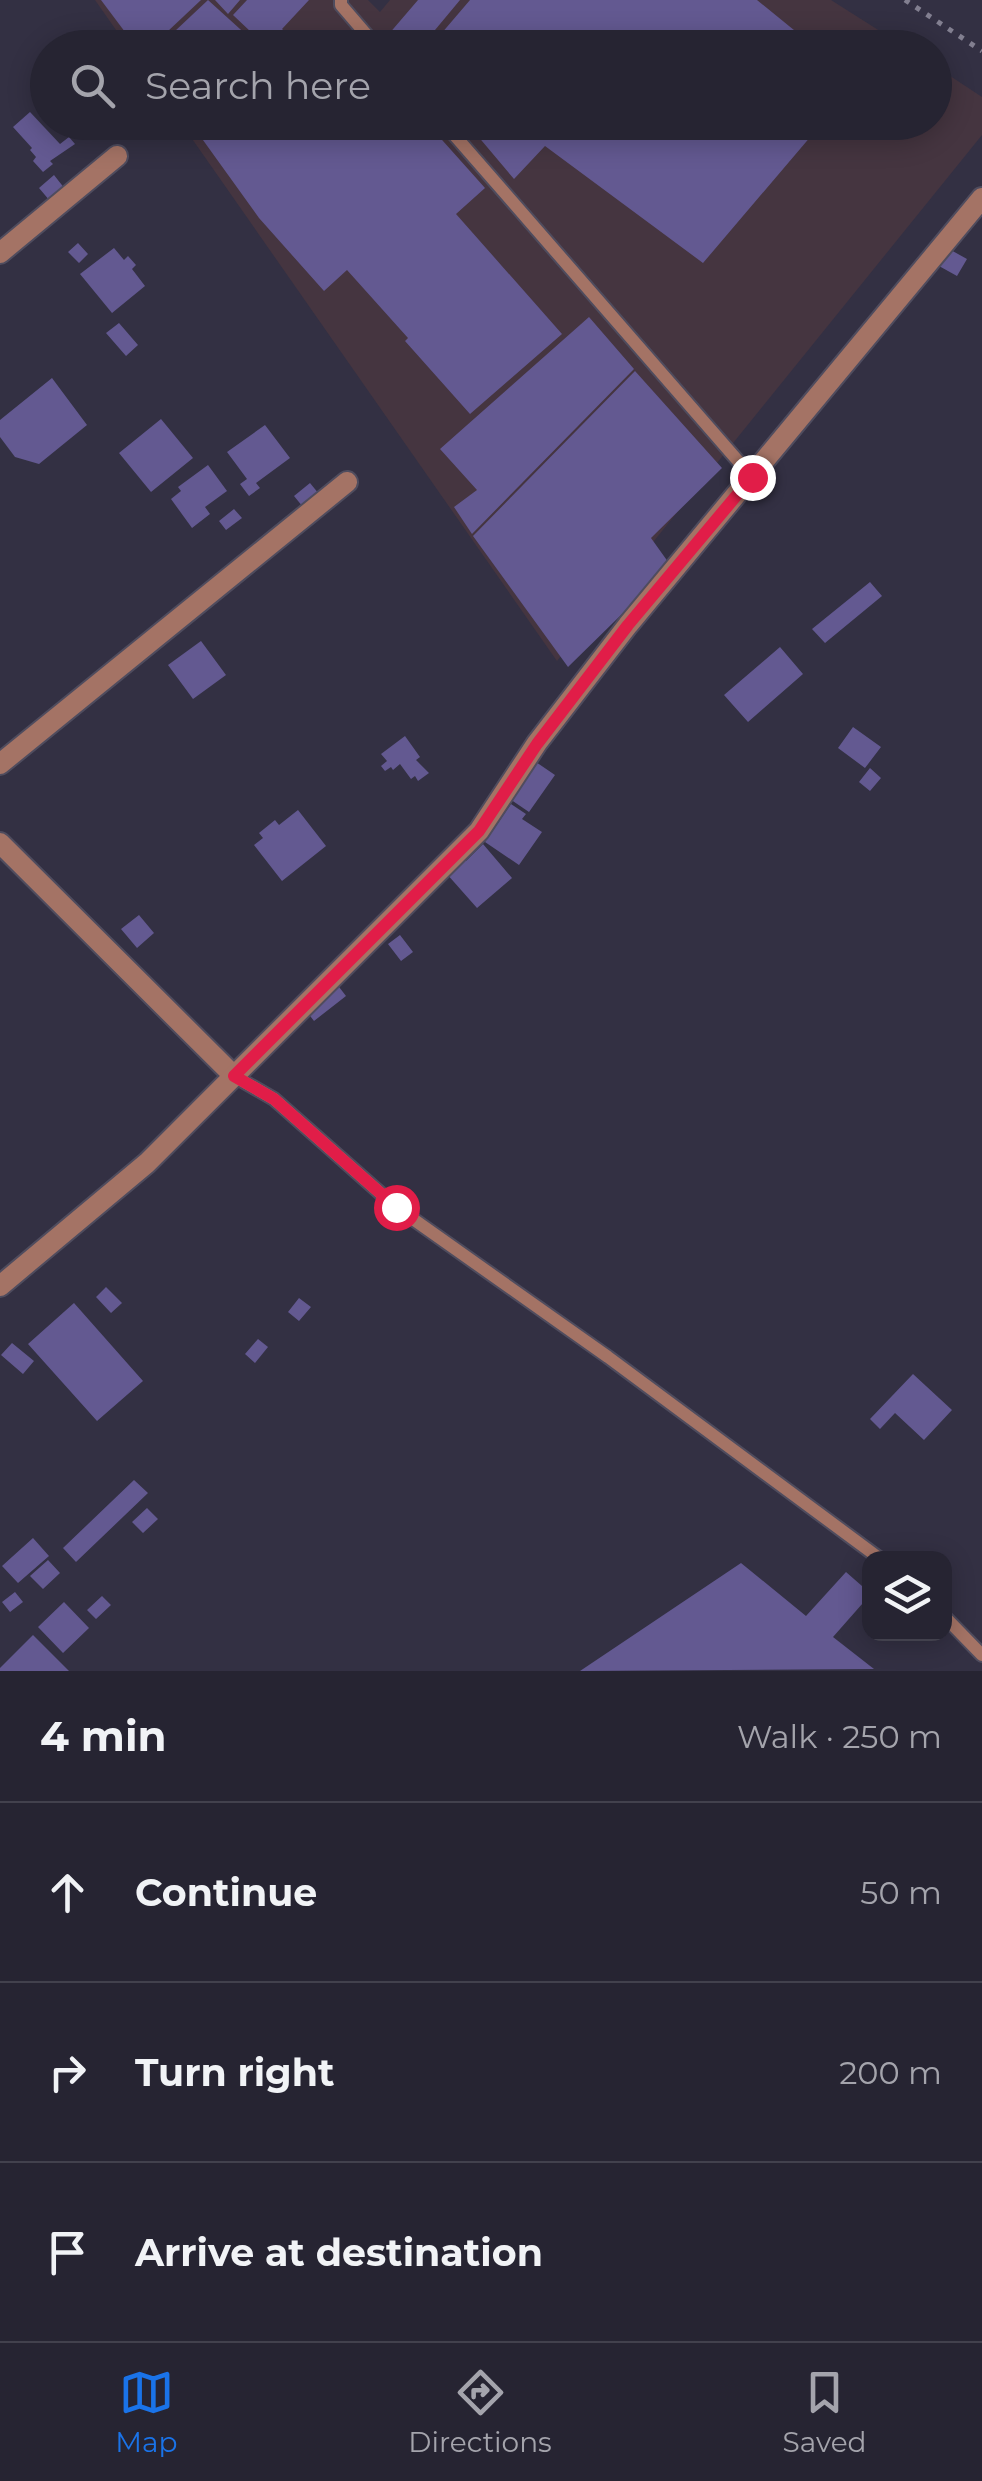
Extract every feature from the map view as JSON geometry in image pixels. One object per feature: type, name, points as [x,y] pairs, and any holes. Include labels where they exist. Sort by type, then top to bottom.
[{"type":"street","points":[[0,254],[117,156]]},
{"type":"street","points":[[0,1286],[147,1163],[479,831],[548,728],[628,625],[982,198]]},
{"type":"street","points":[[0,764],[347,482]]},
{"type":"street","points":[[0,843],[234,1076]]},
{"type":"lane","points":[[341,0],[363,30]]},
{"type":"lane","points":[[459,140],[752,477]]},
{"type":"lane","points":[[234,1076],[274,1099],[396,1207],[608,1357],[870,1551]]},
{"type":"lane","points":[[952,1624],[982,1655]]},
{"type":"path","points":[[905,0],[949,30]]},
{"type":"path","points":[[952,32],[982,52]]},
{"type":"shaded area","points":[[95,0],[368,0],[380,12],[390,0],[831,0],[878,30],[116,30]]},
{"type":"shaded area","points":[[952,77],[982,97],[982,135],[557,661],[193,140],[952,140]]},
{"type":"building","points":[[101,0],[201,0],[169,30],[124,30]]},
{"type":"building","points":[[208,0],[241,30],[176,30]]},
{"type":"building","points":[[215,0],[240,0],[228,14]]},
{"type":"building","points":[[247,0],[309,0],[283,30],[249,30],[233,15]]},
{"type":"building","points":[[418,0],[460,0],[435,30],[392,30]]},
{"type":"building","points":[[470,0],[757,0],[794,30],[444,30]]},
{"type":"building","points":[[30,112],[30,140],[56,140],[60,144],[72,140],[75,144],[50,161],[53,164],[43,172],[33,161],[36,157],[32,148],[13,127]]},
{"type":"building","points":[[203,140],[442,140],[485,188],[456,214],[562,334],[470,414],[347,270],[324,291],[259,218]]},
{"type":"building","points":[[481,140],[808,140],[703,263],[545,146],[514,179]]},
{"type":"building","points":[[54,175],[65,189],[50,201],[39,188]]},
{"type":"building","points":[[78,243],[88,254],[79,263],[68,252]]},
{"type":"building","points":[[114,248],[124,260],[128,256],[136,265],[132,269],[145,286],[112,313],[80,274]]},
{"type":"building","points":[[949,249],[967,259],[957,276],[939,266]]},
{"type":"building","points":[[589,317],[634,369],[472,534],[454,507],[477,490],[440,449]]},
{"type":"building","points":[[119,323],[138,345],[126,356],[106,333]]},
{"type":"building","points":[[635,371],[722,468],[651,538],[671,566],[568,667],[473,536]]},
{"type":"building","points":[[52,378],[87,425],[39,464],[15,457],[0,437],[0,420]]},
{"type":"building","points":[[161,419],[193,458],[151,492],[119,453]]},
{"type":"building","points":[[265,425],[290,458],[256,483],[260,488],[249,496],[240,484],[247,479],[227,452]]},
{"type":"building","points":[[208,465],[227,491],[205,507],[210,514],[192,528],[171,499],[181,491],[178,487]]},
{"type":"building","points":[[310,483],[319,494],[303,507],[294,496]]},
{"type":"building","points":[[234,509],[242,518],[226,530],[219,521]]},
{"type":"building","points":[[870,582],[882,596],[825,643],[812,629]]},
{"type":"building","points":[[201,641],[226,675],[193,699],[168,665]]},
{"type":"building","points":[[780,647],[803,674],[748,722],[724,695]]},
{"type":"building","points":[[853,727],[881,747],[865,768],[838,748]]},
{"type":"building","points":[[405,736],[420,757],[416,760],[429,773],[418,781],[415,776],[411,779],[400,764],[385,771],[381,766],[387,761],[381,754]]},
{"type":"building","points":[[533,760],[555,775],[529,812],[507,797]]},
{"type":"building","points":[[870,768],[881,778],[870,791],[859,782]]},
{"type":"building","points":[[511,804],[526,814],[522,819],[542,832],[519,865],[485,842]]},
{"type":"building","points":[[298,810],[326,846],[282,881],[254,845],[263,838],[259,833],[275,820],[279,825]]},
{"type":"building","points":[[483,844],[512,878],[477,908],[446,873]]},
{"type":"building","points":[[139,915],[154,933],[137,948],[121,929]]},
{"type":"building","points":[[400,935],[413,952],[401,961],[388,944]]},
{"type":"building","points":[[336,983],[346,996],[314,1021],[304,1008]]},
{"type":"building","points":[[106,1287],[122,1303],[111,1313],[96,1297]]},
{"type":"building","points":[[299,1298],[311,1307],[299,1321],[288,1312]]},
{"type":"building","points":[[74,1303],[143,1381],[97,1421],[28,1344]]},
{"type":"building","points":[[258,1339],[268,1347],[255,1363],[245,1354]]},
{"type":"building","points":[[12,1343],[34,1361],[23,1374],[1,1355]]},
{"type":"building","points":[[913,1374],[952,1410],[924,1440],[895,1413],[880,1429],[870,1419]]},
{"type":"building","points":[[134,1480],[148,1493],[76,1562],[63,1548]]},
{"type":"building","points":[[147,1508],[158,1519],[143,1533],[132,1522]]},
{"type":"building","points":[[33,1538],[49,1556],[18,1583],[2,1566]]},
{"type":"building","points":[[48,1560],[60,1573],[43,1589],[30,1576]]},
{"type":"building","points":[[741,1563],[806,1616],[846,1572],[862,1586],[862,1604],[833,1637],[874,1669],[580,1671]]},
{"type":"building","points":[[15,1592],[23,1602],[10,1612],[2,1602]]},
{"type":"building","points":[[102,1596],[111,1605],[96,1619],[87,1610]]},
{"type":"building","points":[[64,1602],[89,1628],[63,1653],[38,1627]]},
{"type":"building","points":[[33,1635],[69,1671],[0,1671]]},
{"type":"route","points":[[396,1207],[274,1099],[234,1076],[479,831],[537,744],[628,625],[752,477]]}]
